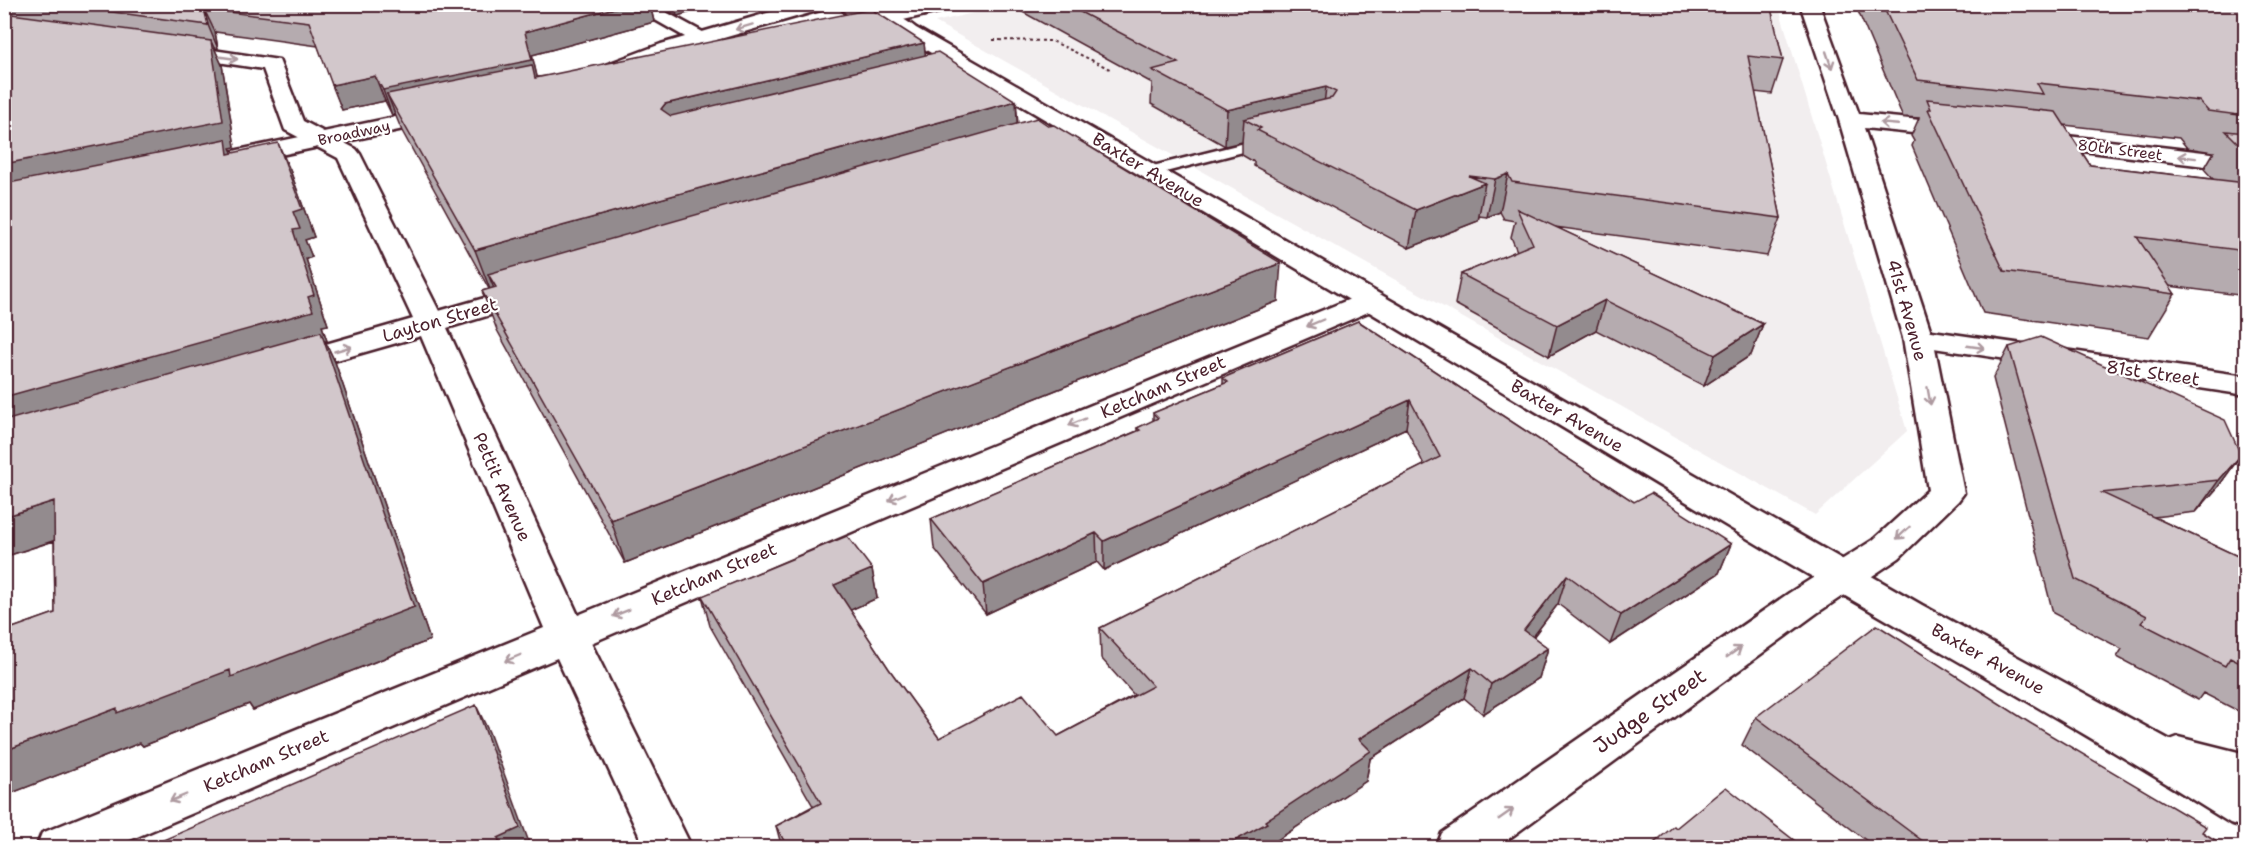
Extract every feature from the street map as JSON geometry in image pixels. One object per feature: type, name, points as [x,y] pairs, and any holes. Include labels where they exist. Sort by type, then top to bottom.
[{"type":"street","points":[[636,4],[729,54]]},
{"type":"street","points":[[751,49],[596,79],[668,48],[820,4]]},
{"type":"street","points":[[846,4],[853,9],[892,18]]},
{"type":"street","points":[[827,32],[949,4]]},
{"type":"street","name":"41st Avenue","points":[[1809,4],[1850,120],[1918,338],[1946,493],[1886,549],[1843,578]]},
{"type":"street","name":"Baxter Avenue","points":[[892,18],[969,74],[1081,130],[1843,578],[2147,747],[2246,809]]},
{"type":"street","points":[[156,47],[272,64],[293,125],[321,140]]},
{"type":"street","name":"Broadway","points":[[213,162],[470,108]]},
{"type":"street","points":[[1850,120],[1987,134]]},
{"type":"street","points":[[1042,142],[1081,130]]},
{"type":"street","name":"80th Street","points":[[2011,137],[2246,164]]},
{"type":"street","name":"Pettit Avenue","points":[[321,140],[348,154],[430,323],[567,635],[669,848]]},
{"type":"street","name":"Layton Street","points":[[263,372],[555,286]]},
{"type":"street","name":"Ketcham Street","points":[[59,848],[1370,301]]},
{"type":"street","name":"81st Street","points":[[1918,338],[2246,386]]},
{"type":"street","name":"Judge Street","points":[[1459,848],[1803,603],[1843,578]]},
{"type":"street","points":[[2147,747],[2246,773]]},
{"type":"lane","points":[[1150,171],[1289,136]]},
{"type":"path","points":[[989,39],[1052,41],[1065,45],[1112,70]]},
{"type":"shaded area","points":[[1012,4],[1778,5],[1907,431],[1815,515],[935,22]]},
{"type":"building","points":[[54,4],[629,4],[525,32],[532,60],[383,90],[375,76],[332,85],[309,22],[204,9],[208,25]]},
{"type":"building","points":[[1065,4],[1770,4],[1783,60],[1748,56],[1781,218],[1512,182],[1508,174],[1495,179],[1469,176],[1485,183],[1416,210],[1257,130],[1261,128],[1244,119],[1332,98],[1336,92],[1326,87],[1227,110],[1152,70],[1178,63]]},
{"type":"building","points":[[1882,4],[2246,4],[2246,116],[2208,111],[2199,101],[2037,83],[2043,94],[1918,80]]},
{"type":"building","points":[[871,9],[924,43],[665,104],[661,109],[671,116],[938,52],[1016,101],[475,250],[387,94],[532,65],[535,78]]},
{"type":"building","points":[[4,13],[211,41],[223,121],[4,164]]},
{"type":"building","points":[[1927,99],[2056,112],[2090,165],[2246,183],[2246,251],[2137,237],[2175,294],[2004,271],[1928,109],[1931,109]]},
{"type":"building","points":[[1037,118],[1049,126],[1054,125],[1281,263],[611,520],[482,291],[496,287],[488,274]]},
{"type":"building","points":[[2226,131],[2246,133],[2246,151]]},
{"type":"building","points":[[226,139],[228,154],[278,143],[302,209],[293,212],[300,229],[293,230],[314,295],[308,297],[313,311],[4,397],[4,184]]},
{"type":"building","points":[[1517,209],[1763,324],[1715,355],[1605,300],[1557,325],[1461,274],[1533,244]]},
{"type":"building","points":[[1358,321],[1634,502],[1651,493],[1731,544],[1621,615],[1567,575],[1524,630],[1548,648],[1491,684],[1472,668],[1359,739],[1371,751],[1265,821],[1267,823],[1222,848],[788,848],[776,826],[821,803],[702,596],[847,536],[872,569],[834,585],[889,669],[939,738],[1023,694],[1058,736],[1153,686],[1100,628],[1440,457],[1410,400],[1104,541],[1096,533],[983,584],[931,519],[1140,430],[1137,428],[1158,418],[1153,413],[1228,382],[1223,378]]},
{"type":"building","points":[[321,332],[414,607],[231,677],[230,670],[117,713],[117,708],[4,751],[4,631],[55,613],[54,501],[4,517],[4,421]]},
{"type":"building","points":[[2041,337],[2225,420],[2241,455],[2219,480],[2102,493],[2246,560],[2246,666],[2230,658],[2225,666],[2141,623],[2147,616],[2075,579],[2009,347]]},
{"type":"building","points":[[1877,625],[2030,723],[2206,827],[2202,832],[2228,848],[1925,848],[1928,845],[1756,717]]},
{"type":"building","points":[[476,705],[520,828],[498,838],[501,848],[145,848]]},
{"type":"building","points":[[1726,787],[1804,848],[1648,848],[1674,826],[1676,828]]}]
